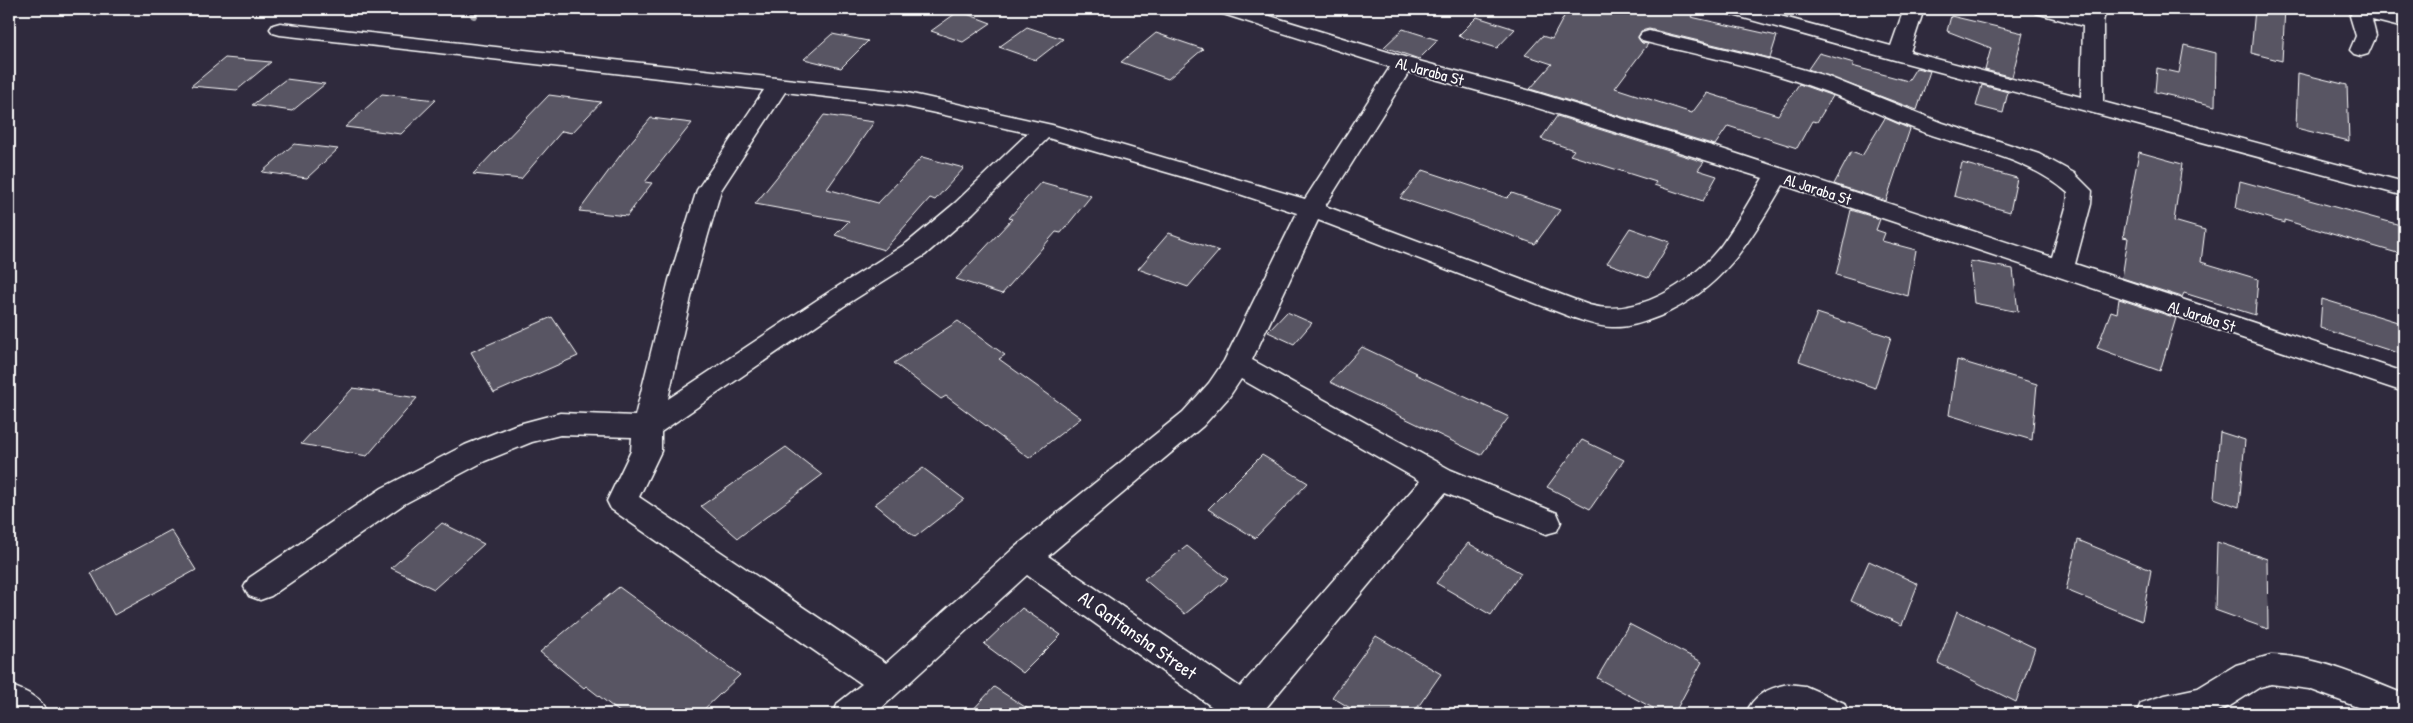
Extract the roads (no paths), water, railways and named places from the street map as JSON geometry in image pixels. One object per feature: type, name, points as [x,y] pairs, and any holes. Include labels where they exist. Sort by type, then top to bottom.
[{"type":"street","name":"Al Jaraba St","points":[[1227,9],[1404,64],[1523,96],[1777,175],[2404,382]]},
{"type":"street","points":[[1733,9],[1756,12],[1898,55],[2404,189]]},
{"type":"street","points":[[1898,55],[1914,9]]},
{"type":"street","points":[[2043,9],[2095,15],[2092,106]]},
{"type":"street","points":[[2361,50],[2366,36],[2360,16],[2370,14],[2404,22]]},
{"type":"street","points":[[280,29],[903,99],[1044,130],[1226,182],[1311,209],[1580,311],[1613,318],[1641,314],[1673,300],[1701,278],[1727,255],[1777,175]]},
{"type":"street","points":[[1649,37],[1787,71],[1819,81],[1919,122],[2012,152],[2058,172],[2080,191],[2079,204],[2061,269]]},
{"type":"street","points":[[850,714],[888,683],[1025,557],[1193,419],[1219,390],[1236,364],[1311,209],[1404,64]]},
{"type":"street","points":[[779,84],[709,190],[682,280],[646,427],[646,450],[622,501],[888,683]]},
{"type":"street","points":[[260,587],[393,496],[475,453],[526,433],[560,424],[646,427],[835,300],[916,249],[964,208],[1044,130]]},
{"type":"street","points":[[1236,364],[1440,478],[1546,522]]},
{"type":"street","points":[[1245,712],[1440,478]]},
{"type":"street","name":"Al Qattansha Street","points":[[1025,557],[1245,712]]},
{"type":"street","points":[[2153,714],[2204,702],[2224,693],[2253,674],[2269,669],[2289,669],[2311,674],[2404,710]]},
{"type":"street","points":[[1763,714],[1771,704],[1783,699],[1800,699],[1832,714]]},
{"type":"street","points":[[9,700],[31,714]]},
{"type":"waterway","points":[[472,9],[474,15]]}]
